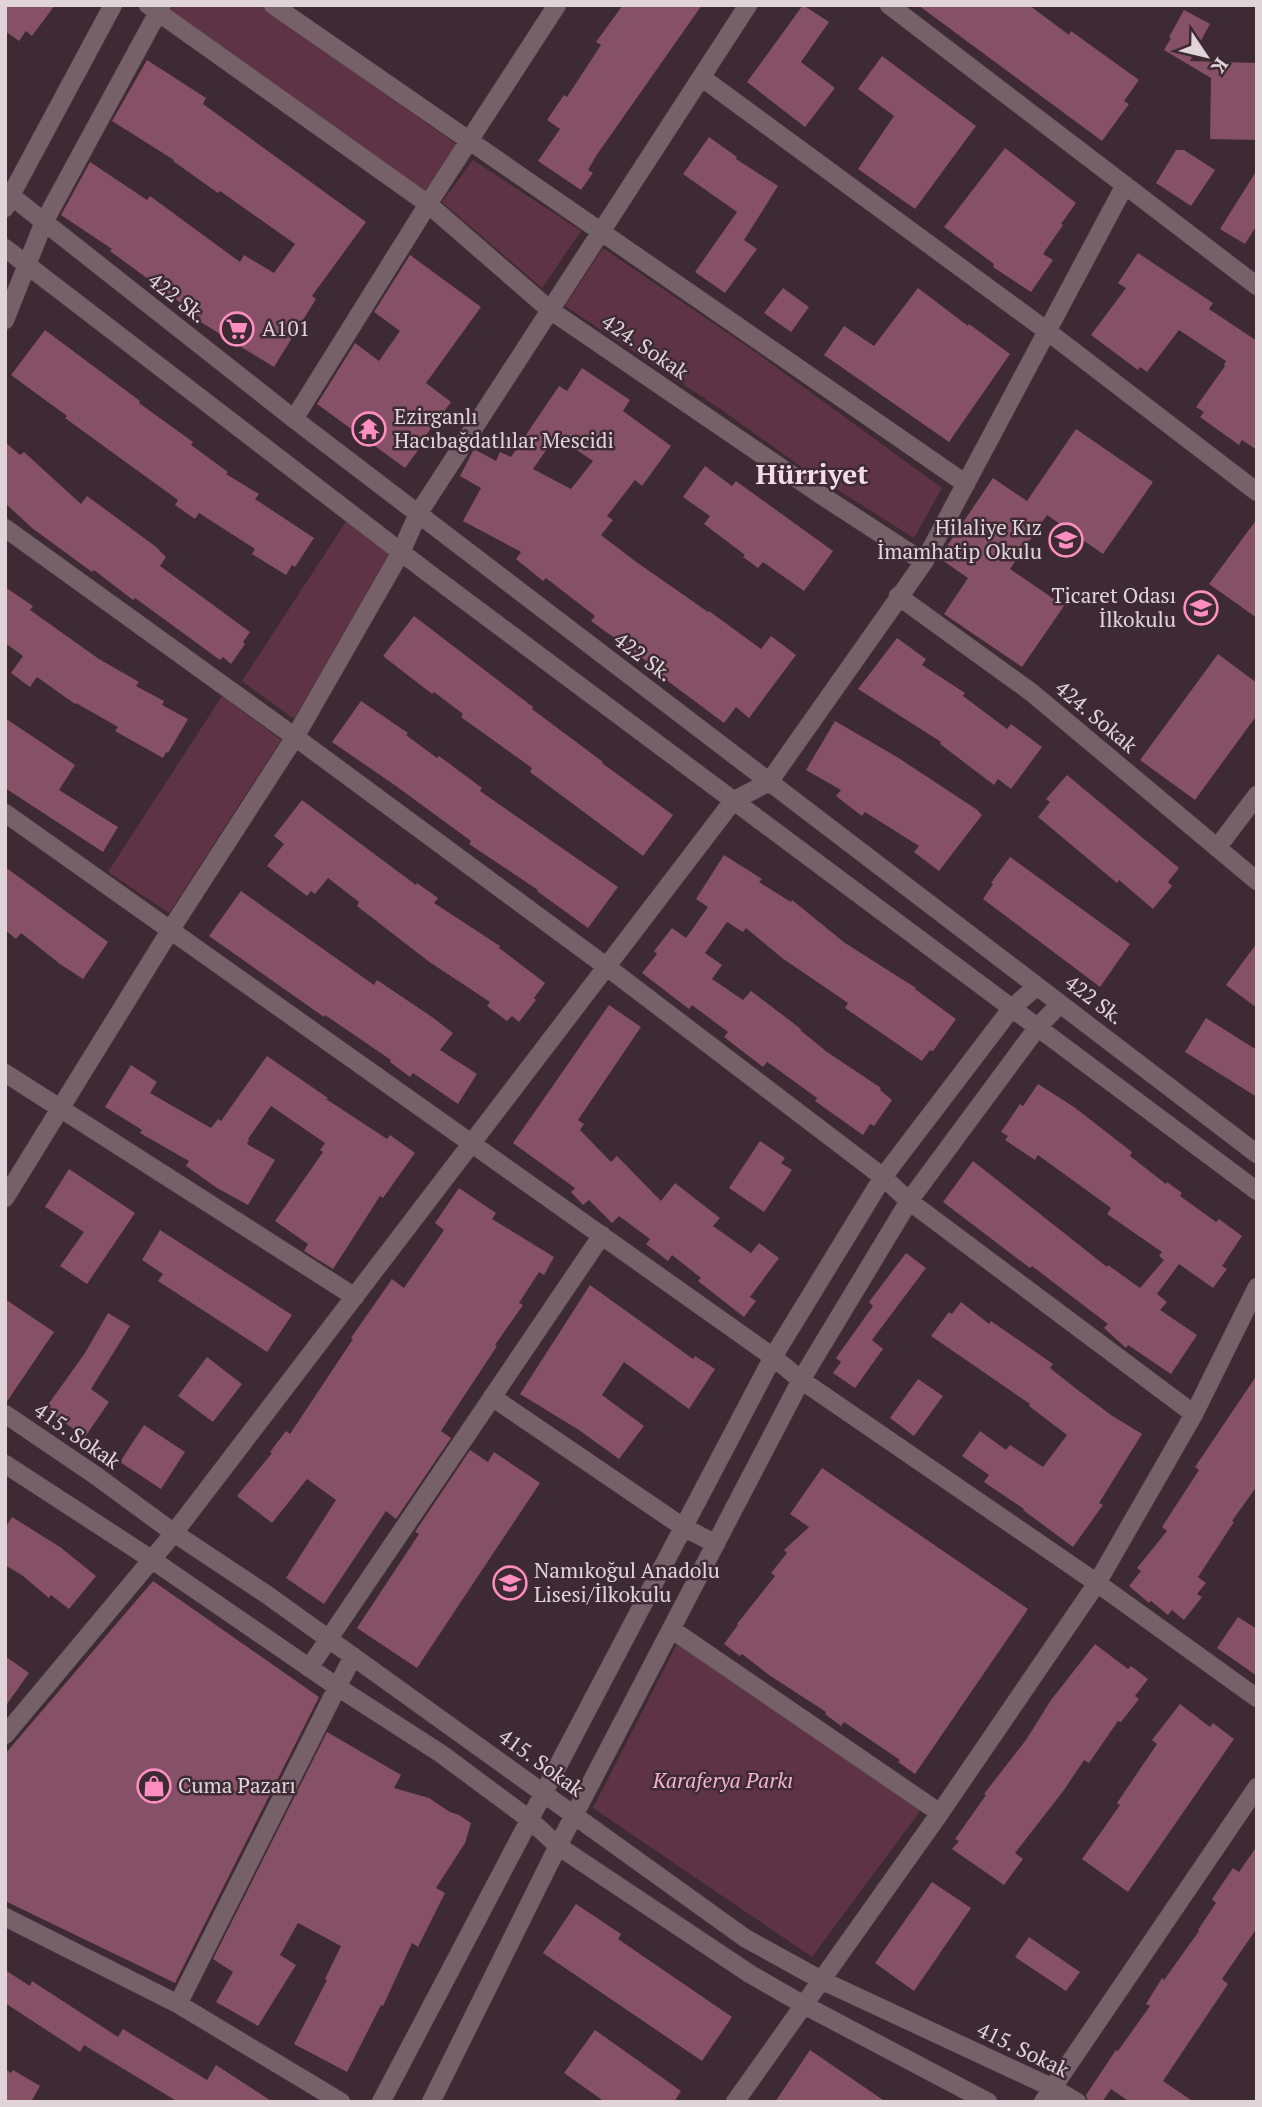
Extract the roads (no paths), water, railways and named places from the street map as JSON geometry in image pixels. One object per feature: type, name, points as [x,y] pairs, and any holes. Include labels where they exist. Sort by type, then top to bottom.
[{"type":"street","points":[[7,198],[113,5]]},
{"type":"street","points":[[273,5],[966,484]]},
{"type":"street","points":[[294,419],[428,204],[557,5]]},
{"type":"street","points":[[5,1198],[171,929],[295,737],[401,552],[418,514],[748,5]]},
{"type":"street","points":[[889,5],[1257,286]]},
{"type":"street","points":[[5,320],[44,222],[156,8]]},
{"type":"street","name":"424. Sokak","points":[[156,8],[428,204],[550,310],[923,562]]},
{"type":"street","points":[[701,77],[1047,331],[1257,492]]},
{"type":"street","points":[[6,1732],[174,1533],[733,801],[769,782],[923,562],[1125,185]]},
{"type":"street","name":"422 Sk.","points":[[7,198],[44,222],[294,419],[1257,1154]]},
{"type":"street","points":[[5,248],[401,552],[1257,1191]]},
{"type":"street","points":[[5,528],[607,967],[883,1177],[909,1201],[1194,1415]]},
{"type":"street","name":"424. Sokak","points":[[898,596],[1031,692],[1257,881]]},
{"type":"street","points":[[1217,848],[1257,795]]},
{"type":"street","points":[[5,813],[473,1143],[773,1357],[801,1380],[1097,1583],[1257,1699]]},
{"type":"street","points":[[381,2102],[773,1357],[883,1177],[1011,1009],[1037,986]]},
{"type":"street","points":[[431,2102],[558,1846],[801,1380],[909,1201],[1037,1028],[1060,1004]]},
{"type":"street","points":[[5,1073],[355,1297]]},
{"type":"street","points":[[309,1668],[602,1235]]},
{"type":"street","points":[[735,2102],[940,1813],[1097,1583],[1194,1415],[1257,1287]]},
{"type":"street","points":[[492,1397],[683,1527],[716,1544]]},
{"type":"street","name":"415. Sokak","points":[[5,1414],[266,1594],[745,1938],[821,1980],[1048,2095],[1077,2102]]},
{"type":"street","points":[[5,1464],[440,1753],[529,1819],[558,1846],[750,1974],[988,2102]]},
{"type":"street","points":[[671,1629],[940,1813]]},
{"type":"street","points":[[178,2004],[353,1656]]},
{"type":"street","points":[[1048,2095],[1257,1787]]},
{"type":"street","points":[[5,1917],[178,2004],[341,2102]]},
{"type":"place","name":"A101","points":[[237,329]]},
{"type":"place","name":"Ezirganlı Hacıbağdatlılar Mescidi","points":[[369,429]]},
{"type":"place","name":"Hilaliye Kız İmamhatip Okulu","points":[[1066,540]]},
{"type":"place","name":"Ticaret Odası İlkokulu","points":[[1201,608]]},
{"type":"place","name":"Namıkoğul Anadolu Lisesi/İlkokulu","points":[[510,1583]]},
{"type":"place","name":"Cuma Pazarı","points":[[154,1786]]},
{"type":"district","name":"Hürriyet","points":[[812,474]]},
{"type":"park label","name":"Karaferya Parkı","points":[[723,1781]]}]
